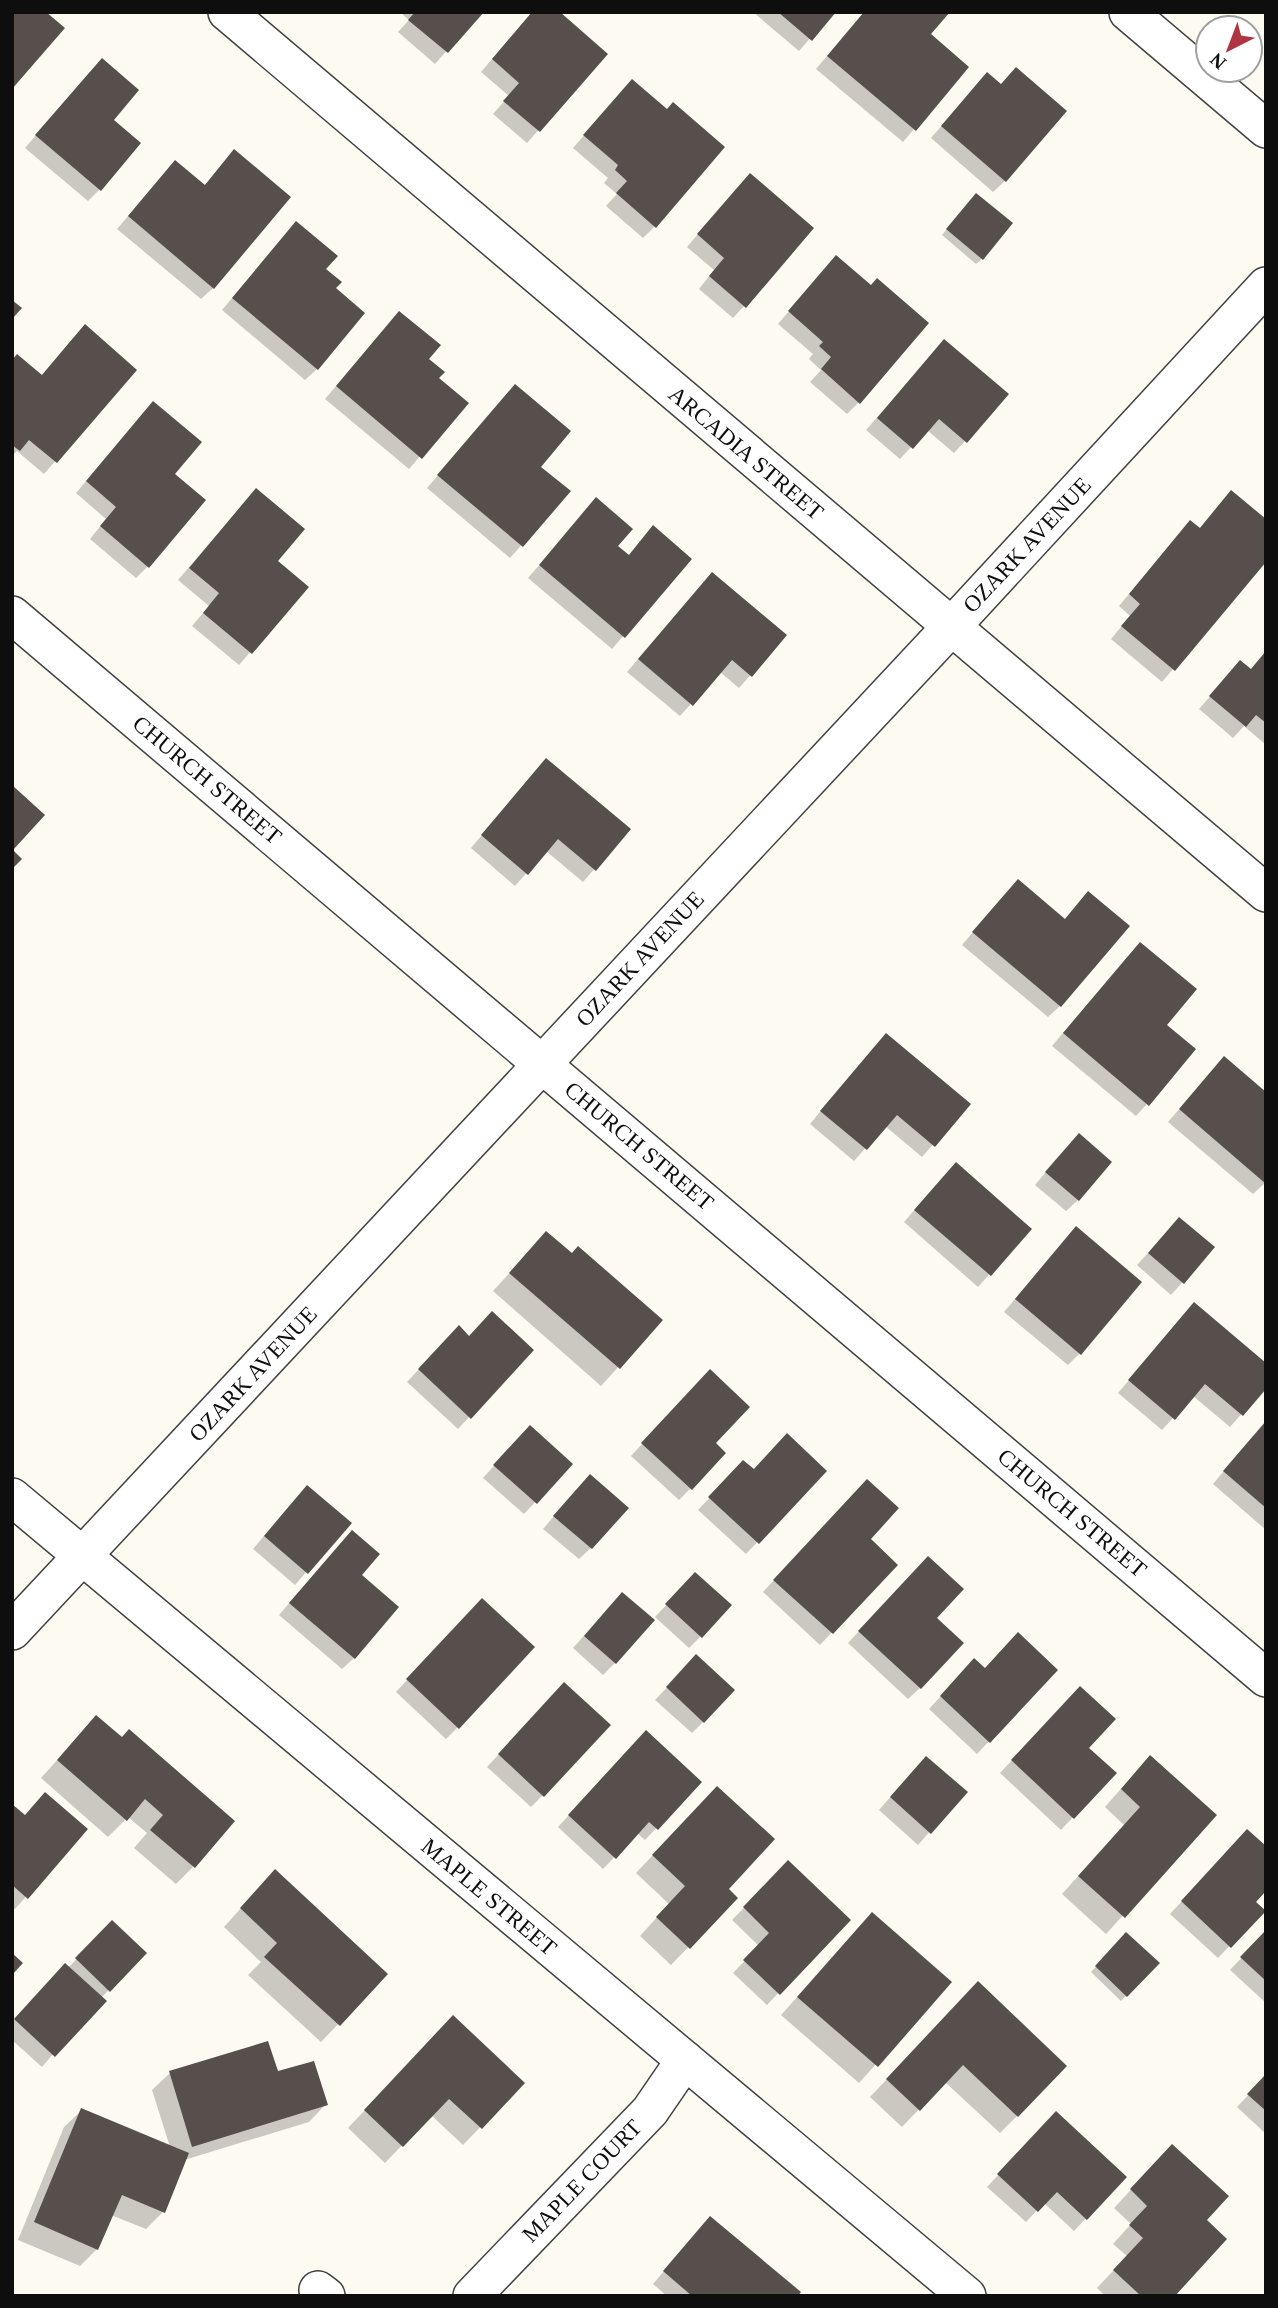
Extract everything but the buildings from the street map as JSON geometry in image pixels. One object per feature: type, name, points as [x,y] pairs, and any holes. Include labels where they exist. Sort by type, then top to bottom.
[{"type":"street","name":"ARCADIA STREET","points":[[227,12],[1266,893]]},
{"type":"street","points":[[1128,12],[1266,129]]},
{"type":"street","name":"OZARK AVENUE","points":[[12,1631],[951,627],[1266,286]]},
{"type":"street","name":"CHURCH STREET","points":[[12,615],[1266,1678]]},
{"type":"street","name":"MAPLE STREET","points":[[12,1497],[967,2296]]},
{"type":"street","name":"MAPLE COURT","points":[[472,2296],[650,2111],[685,2060]]}]
